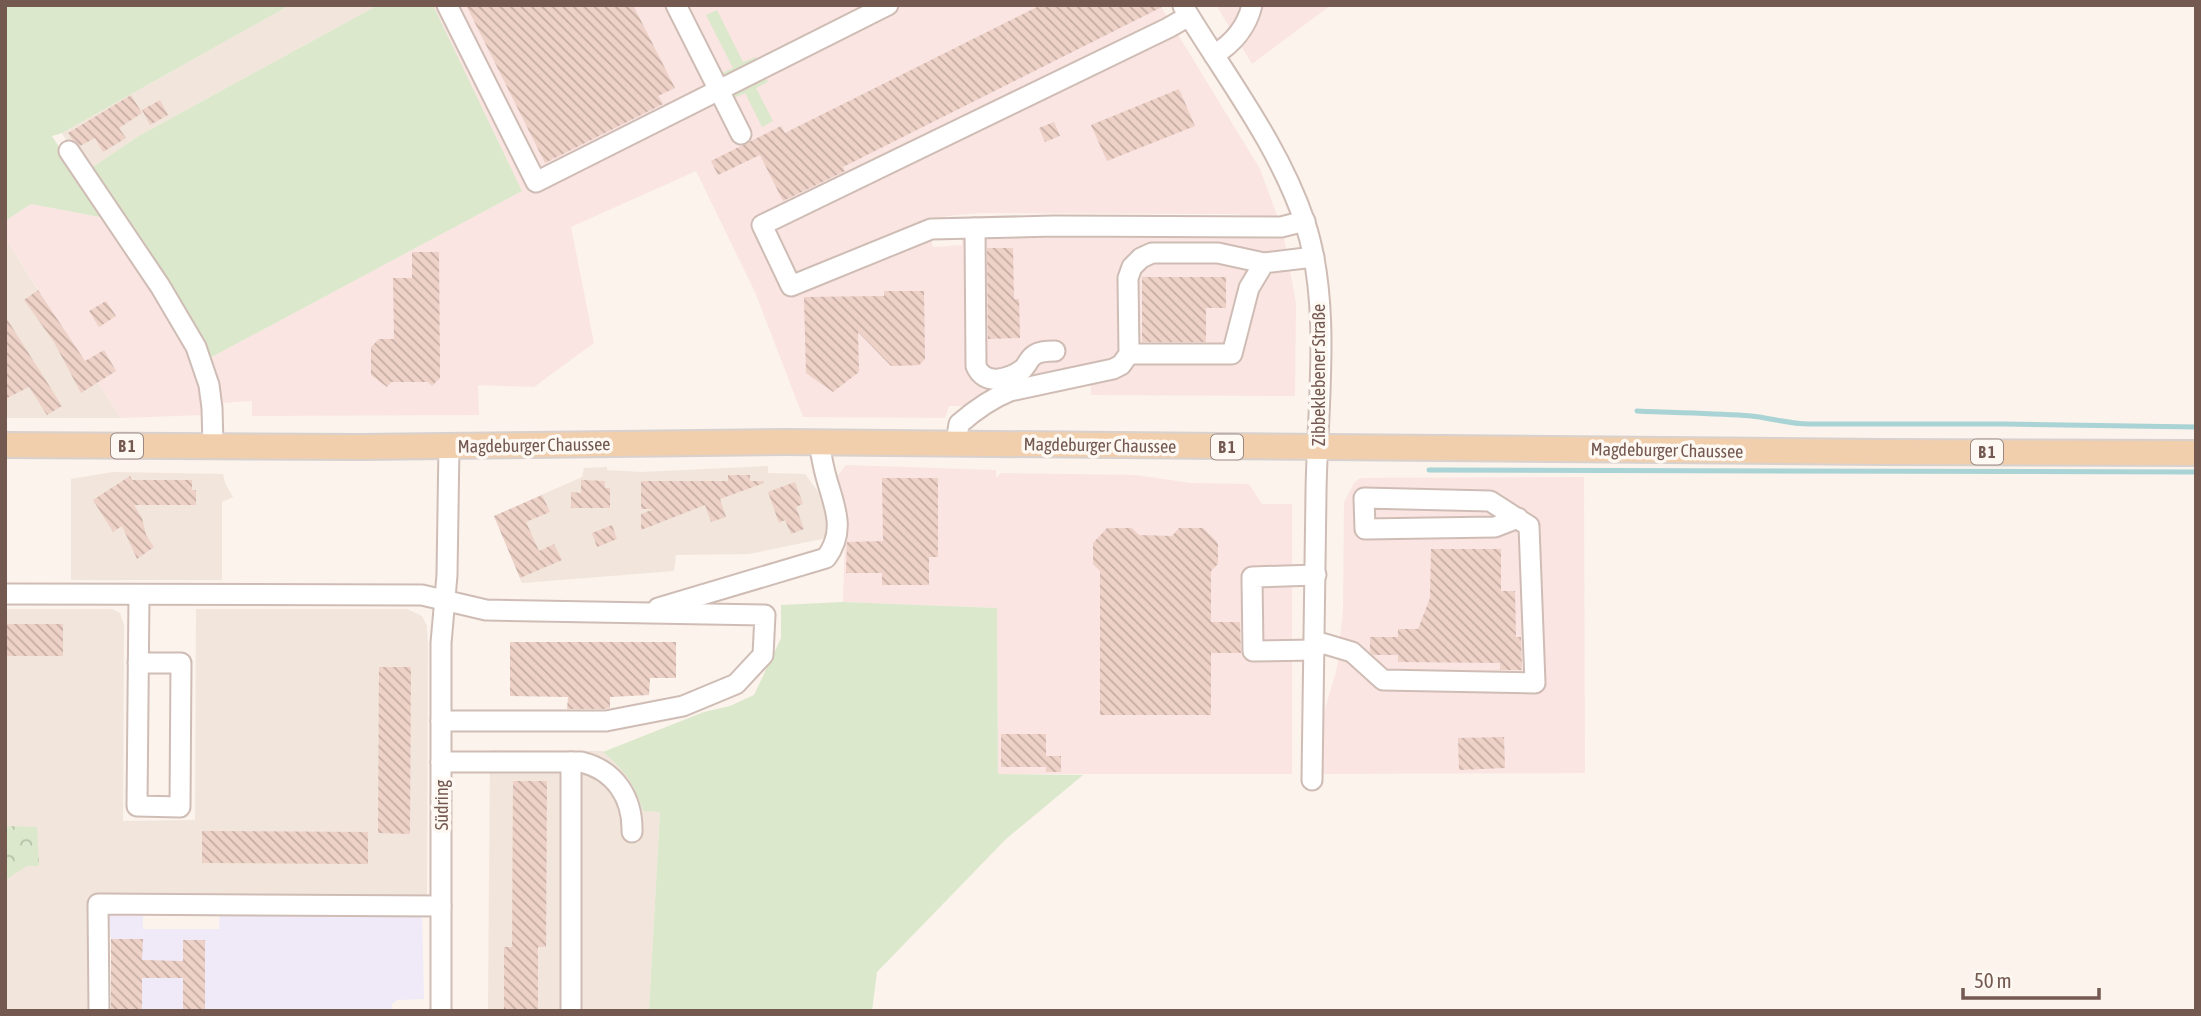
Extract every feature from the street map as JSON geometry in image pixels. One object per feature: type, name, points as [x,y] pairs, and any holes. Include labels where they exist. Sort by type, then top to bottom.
[{"type":"main road","name":"Magdeburger Chaussee","points":[[5,445],[449,446],[818,442],[2196,453]]},
{"type":"street","points":[[447,5],[536,182],[888,5]]},
{"type":"street","points":[[676,5],[741,134]]},
{"type":"street","points":[[1214,55],[1225,48],[1249,14],[1235,5]]},
{"type":"street","points":[[1186,10],[1168,28],[762,225],[791,286],[931,229],[1281,227],[1305,221]]},
{"type":"street","name":"Zibbeklebener Straße","points":[[1186,10],[1282,168],[1305,221],[1314,257],[1320,330],[1311,780]]},
{"type":"street","points":[[69,151],[160,286],[196,347],[209,385],[214,445]]},
{"type":"street","points":[[975,228],[976,366],[980,374],[990,380],[996,379],[1023,369],[1037,354],[1055,351]]},
{"type":"street","points":[[956,443],[959,424],[998,396],[1121,365],[1129,354],[1128,278],[1132,267],[1141,258],[1152,253],[1218,253],[1264,263],[1314,257]]},
{"type":"street","points":[[1129,354],[1232,354],[1249,288],[1264,263]]},
{"type":"street","points":[[641,613],[826,558],[836,537],[836,508],[818,442]]},
{"type":"street","name":"Südring","points":[[441,1011],[441,643],[447,575],[449,446]]},
{"type":"street","points":[[1316,575],[1252,577],[1252,651],[1315,645],[1352,652],[1382,680],[1535,683],[1529,526],[1490,501],[1364,498],[1365,529],[1495,527],[1518,519]]},
{"type":"street","points":[[5,594],[422,595],[486,610],[765,615],[763,655],[736,684],[683,706],[606,721],[441,720]]},
{"type":"street","points":[[138,663],[181,663],[180,807],[137,806],[138,663],[139,595]]},
{"type":"street","points":[[441,762],[571,762],[595,765],[615,781],[629,804],[633,815],[632,832]]},
{"type":"street","points":[[571,762],[571,1011]]},
{"type":"street","points":[[99,1011],[98,904],[441,906]]},
{"type":"shaded area","points":[[290,5],[378,5],[137,137],[90,169],[74,153],[62,133]]},
{"type":"shaded area","points":[[433,5],[1160,5],[1260,169],[1278,218],[1234,214],[981,213],[947,216],[876,244],[877,261],[931,240],[933,247],[962,245],[962,238],[1230,233],[1284,238],[1296,303],[1295,396],[1091,395],[1090,366],[967,406],[949,406],[945,418],[803,417],[755,292],[696,171],[571,227],[594,343],[534,387],[478,385],[479,415],[252,416],[252,401],[221,403],[216,394],[208,359],[522,191]]},
{"type":"shaded area","points":[[1216,5],[1331,5],[1252,64]]},
{"type":"shaded area","points":[[31,204],[105,218],[159,296],[200,374],[203,415],[121,418],[5,238],[5,221]]},
{"type":"shaded area","points":[[5,238],[38,290],[121,418],[5,418]]},
{"type":"shaded area","points":[[846,465],[996,470],[996,478],[1001,473],[1136,475],[1191,483],[1249,484],[1262,504],[1292,504],[1292,774],[998,774],[997,608],[843,602],[845,527],[838,475]]},
{"type":"shaded area","points":[[768,466],[768,473],[805,474],[825,501],[827,538],[749,554],[676,555],[674,571],[522,583],[494,516],[582,477],[584,468],[607,467],[607,470],[641,472]]},
{"type":"shaded area","points":[[113,472],[223,474],[233,497],[222,502],[222,580],[71,580],[71,479]]},
{"type":"shaded area","points":[[1584,477],[1585,773],[1322,774],[1324,712],[1337,668],[1343,611],[1344,502],[1354,483],[1360,478]]},
{"type":"shaded area","points":[[5,609],[112,609],[120,613],[124,625],[123,821],[195,820],[196,609],[407,609],[422,616],[427,626],[428,648],[427,899],[92,898],[93,1011],[5,1011]]},
{"type":"shaded area","points":[[490,750],[603,751],[621,767],[637,791],[643,811],[660,811],[649,1011],[488,1011]]},
{"type":"shaded area","points":[[220,910],[422,912],[424,999],[397,1000],[392,1004],[392,1011],[111,1011],[111,939],[108,911],[143,911],[143,929],[219,929]]},
{"type":"green space","points":[[5,5],[290,5],[62,133],[52,136],[105,218],[31,204],[5,221]]},
{"type":"green space","points":[[378,5],[433,5],[522,191],[208,359],[90,169],[137,137]]},
{"type":"green space","points":[[717,10],[743,62],[756,57],[757,61],[722,79],[720,74],[733,68],[706,15]]},
{"type":"green space","points":[[766,78],[768,82],[756,88],[773,121],[762,127],[745,93],[732,99],[731,96]]},
{"type":"green space","points":[[843,602],[997,608],[998,774],[1083,775],[1006,839],[877,972],[872,1011],[649,1011],[660,812],[643,811],[628,778],[603,752],[754,695],[781,638],[781,605]]},
{"type":"green space","points":[[5,826],[37,827],[39,866],[27,866],[5,880]]},
{"type":"building","points":[[466,5],[633,5],[675,88],[658,96],[663,104],[545,163]]},
{"type":"building","points":[[1041,5],[1166,5],[843,167],[845,171],[783,201],[760,155],[718,175],[711,161],[781,126],[785,133]]},
{"type":"building","points":[[1179,89],[1195,126],[1107,161],[1091,125]]},
{"type":"building","points":[[131,95],[142,113],[119,128],[126,138],[103,152],[95,138],[80,146],[72,139],[68,133]]},
{"type":"building","points":[[160,100],[168,115],[150,125],[142,110]]},
{"type":"building","points":[[1054,122],[1060,136],[1045,142],[1039,128]]},
{"type":"building","points":[[987,248],[1013,248],[1014,299],[1019,299],[1020,338],[988,339]]},
{"type":"building","points":[[412,252],[439,252],[440,378],[432,386],[428,382],[391,382],[387,387],[371,375],[371,347],[379,339],[394,339],[393,278],[412,278]]},
{"type":"building","points":[[1142,277],[1226,277],[1226,308],[1206,308],[1206,342],[1142,342]]},
{"type":"building","points":[[38,290],[85,361],[104,350],[116,371],[81,393],[54,342],[24,300]]},
{"type":"building","points":[[884,291],[924,291],[925,359],[919,365],[891,366],[858,332],[859,372],[833,392],[806,373],[804,297],[884,296]]},
{"type":"building","points":[[106,301],[116,316],[99,327],[89,311]]},
{"type":"building","points":[[5,316],[62,406],[47,415],[29,387],[5,399]]},
{"type":"building","points":[[728,475],[750,475],[750,481],[764,483],[720,499],[726,517],[711,522],[705,505],[641,530],[641,514],[654,509],[641,509],[641,481],[728,481]]},
{"type":"building","points":[[130,476],[132,480],[192,480],[192,490],[196,490],[196,505],[134,505],[154,547],[137,559],[122,526],[113,532],[93,500]]},
{"type":"building","points":[[882,478],[938,478],[938,557],[929,557],[929,585],[882,585],[882,573],[846,573],[847,542],[883,541]]},
{"type":"building","points":[[581,480],[605,481],[605,488],[610,488],[610,508],[571,508],[571,492],[581,493]]},
{"type":"building","points":[[795,482],[803,504],[796,507],[804,529],[791,534],[785,520],[779,523],[768,492]]},
{"type":"building","points":[[542,495],[550,512],[526,522],[539,551],[554,544],[562,560],[520,578],[494,516]]},
{"type":"building","points":[[612,525],[617,539],[597,547],[592,533]]},
{"type":"building","points":[[1107,528],[1132,528],[1139,535],[1172,536],[1179,528],[1203,528],[1218,543],[1218,564],[1211,571],[1211,622],[1240,622],[1241,653],[1211,653],[1211,715],[1100,715],[1100,571],[1093,564],[1093,543]]},
{"type":"building","points":[[1431,549],[1501,549],[1501,591],[1515,591],[1516,637],[1521,637],[1522,670],[1500,670],[1500,663],[1398,662],[1398,655],[1373,655],[1370,652],[1370,637],[1398,637],[1398,629],[1418,629],[1430,598]]},
{"type":"building","points":[[5,624],[63,624],[63,656],[5,656]]},
{"type":"building","points":[[510,642],[676,642],[676,678],[650,678],[649,695],[610,697],[610,708],[567,709],[568,697],[510,696]]},
{"type":"building","points":[[379,667],[411,667],[410,834],[378,833]]},
{"type":"building","points":[[1001,734],[1046,734],[1046,756],[1061,756],[1061,772],[1046,772],[1046,767],[1001,767]]},
{"type":"building","points":[[1504,737],[1505,768],[1459,770],[1458,738]]},
{"type":"building","points":[[513,781],[547,781],[546,947],[538,947],[538,1011],[504,1011],[504,947],[512,947]]},
{"type":"building","points":[[202,831],[368,832],[368,864],[202,863]]},
{"type":"building","points":[[111,939],[143,939],[142,960],[183,961],[183,940],[205,940],[205,1011],[183,1011],[183,978],[142,978],[142,1011],[111,1011]]},
{"type":"waterway","points":[[1637,411],[1751,416],[1809,424],[2196,427]]},
{"type":"waterway","points":[[1429,470],[2196,472]]}]
